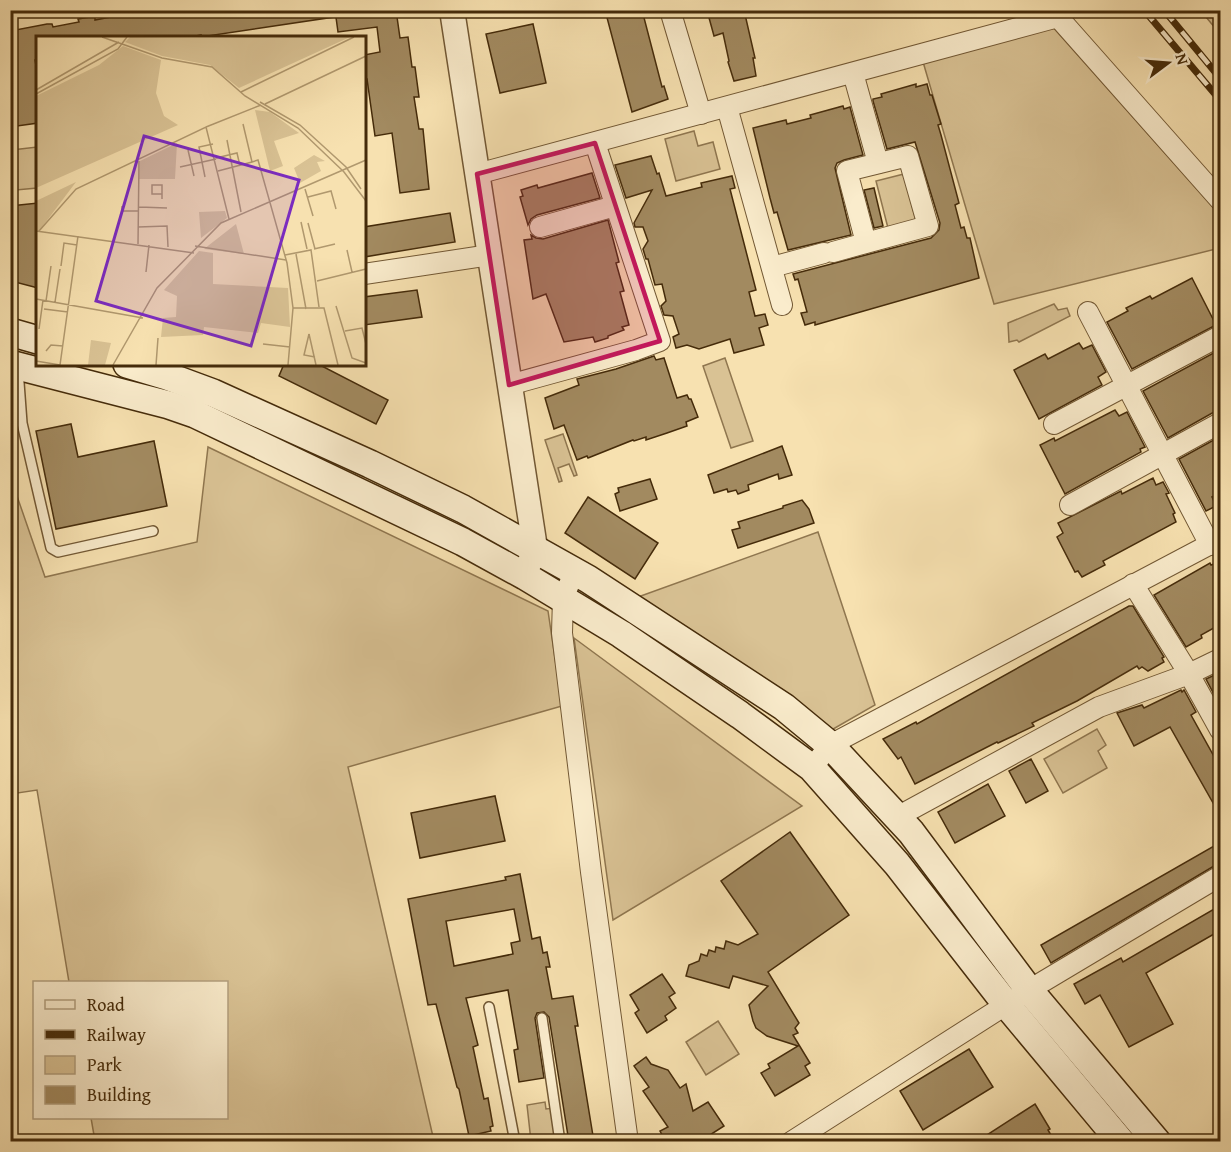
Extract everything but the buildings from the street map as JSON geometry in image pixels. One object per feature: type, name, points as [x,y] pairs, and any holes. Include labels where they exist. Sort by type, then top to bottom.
[{"type":"main road","points":[[10,332],[36,339]]},
{"type":"main road","points":[[14,365],[169,405],[195,414],[463,542],[563,598],[621,634],[740,715],[812,768],[897,864],[1005,1005],[1121,1142]]},
{"type":"main road","points":[[133,366],[204,389],[453,504],[575,571],[784,707],[830,745],[897,817],[1029,990],[1157,1142]]},
{"type":"street","points":[[452,10],[535,548],[525,576]]},
{"type":"street","points":[[670,10],[701,114]]},
{"type":"street","points":[[477,174],[853,73],[1041,16],[1058,17],[1221,200]]},
{"type":"street","points":[[853,73],[878,163]]},
{"type":"street","points":[[728,107],[782,305]]},
{"type":"street","points":[[510,385],[636,350],[660,341],[595,143]]},
{"type":"street","points":[[772,267],[829,253],[866,243],[928,226],[908,156],[848,171],[866,243]]},
{"type":"street","points":[[540,227],[615,206]]},
{"type":"street","points":[[366,274],[490,255]]},
{"type":"street","points":[[812,768],[830,745],[1215,542],[1163,456],[1088,312]]},
{"type":"street","points":[[1054,424],[1218,337]]},
{"type":"street","points":[[1070,506],[1221,423]]},
{"type":"street","points":[[575,571],[563,598],[562,633],[628,1142]]},
{"type":"street","points":[[1133,584],[1218,722]]},
{"type":"street","points":[[897,817],[1099,707],[1189,674],[1221,659]]},
{"type":"street","points":[[791,1142],[1029,990],[1221,876]]},
{"type":"lane","points":[[14,365],[22,423],[51,548],[58,552],[153,531]]},
{"type":"lane","points":[[489,1007],[515,1142]]},
{"type":"lane","points":[[542,1018],[560,1142]]},
{"type":"highlighted area","points":[[595,143],[660,341],[509,385],[477,174]]},
{"type":"green space","points":[[1201,11],[1220,11],[1220,34]]},
{"type":"green space","points":[[1051,25],[1220,215],[1220,248],[994,304],[921,55]]},
{"type":"green space","points":[[694,131],[698,146],[713,142],[720,169],[676,181],[665,139]]},
{"type":"green space","points":[[36,147],[36,188],[16,190],[12,150]]},
{"type":"green space","points":[[904,174],[917,225],[889,232],[876,181]]},
{"type":"green space","points":[[1054,304],[1058,310],[1067,308],[1070,316],[1019,342],[1017,340],[1009,342],[1008,323]]},
{"type":"green space","points":[[725,358],[753,441],[731,448],[703,366]]},
{"type":"green space","points":[[563,434],[577,475],[574,476],[569,464],[558,468],[562,481],[559,482],[545,440]]},
{"type":"green space","points":[[208,447],[548,611],[562,706],[348,767],[434,1141],[95,1141],[91,1119],[228,1119],[228,981],[69,981],[37,790],[11,794],[11,497],[17,496],[45,577],[197,542]]},
{"type":"green space","points":[[818,532],[875,705],[828,732],[638,597]]},
{"type":"green space","points":[[574,638],[802,806],[613,920]]},
{"type":"green space","points":[[1097,729],[1106,745],[1098,751],[1107,768],[1063,793],[1044,759]]},
{"type":"green space","points":[[718,1021],[739,1054],[706,1075],[686,1042]]},
{"type":"green space","points":[[545,1102],[546,1109],[554,1108],[558,1141],[531,1141],[527,1105]]},
{"type":"railway","points":[[1144,10],[1220,100]]},
{"type":"railway","points":[[1164,10],[1220,78]]}]
